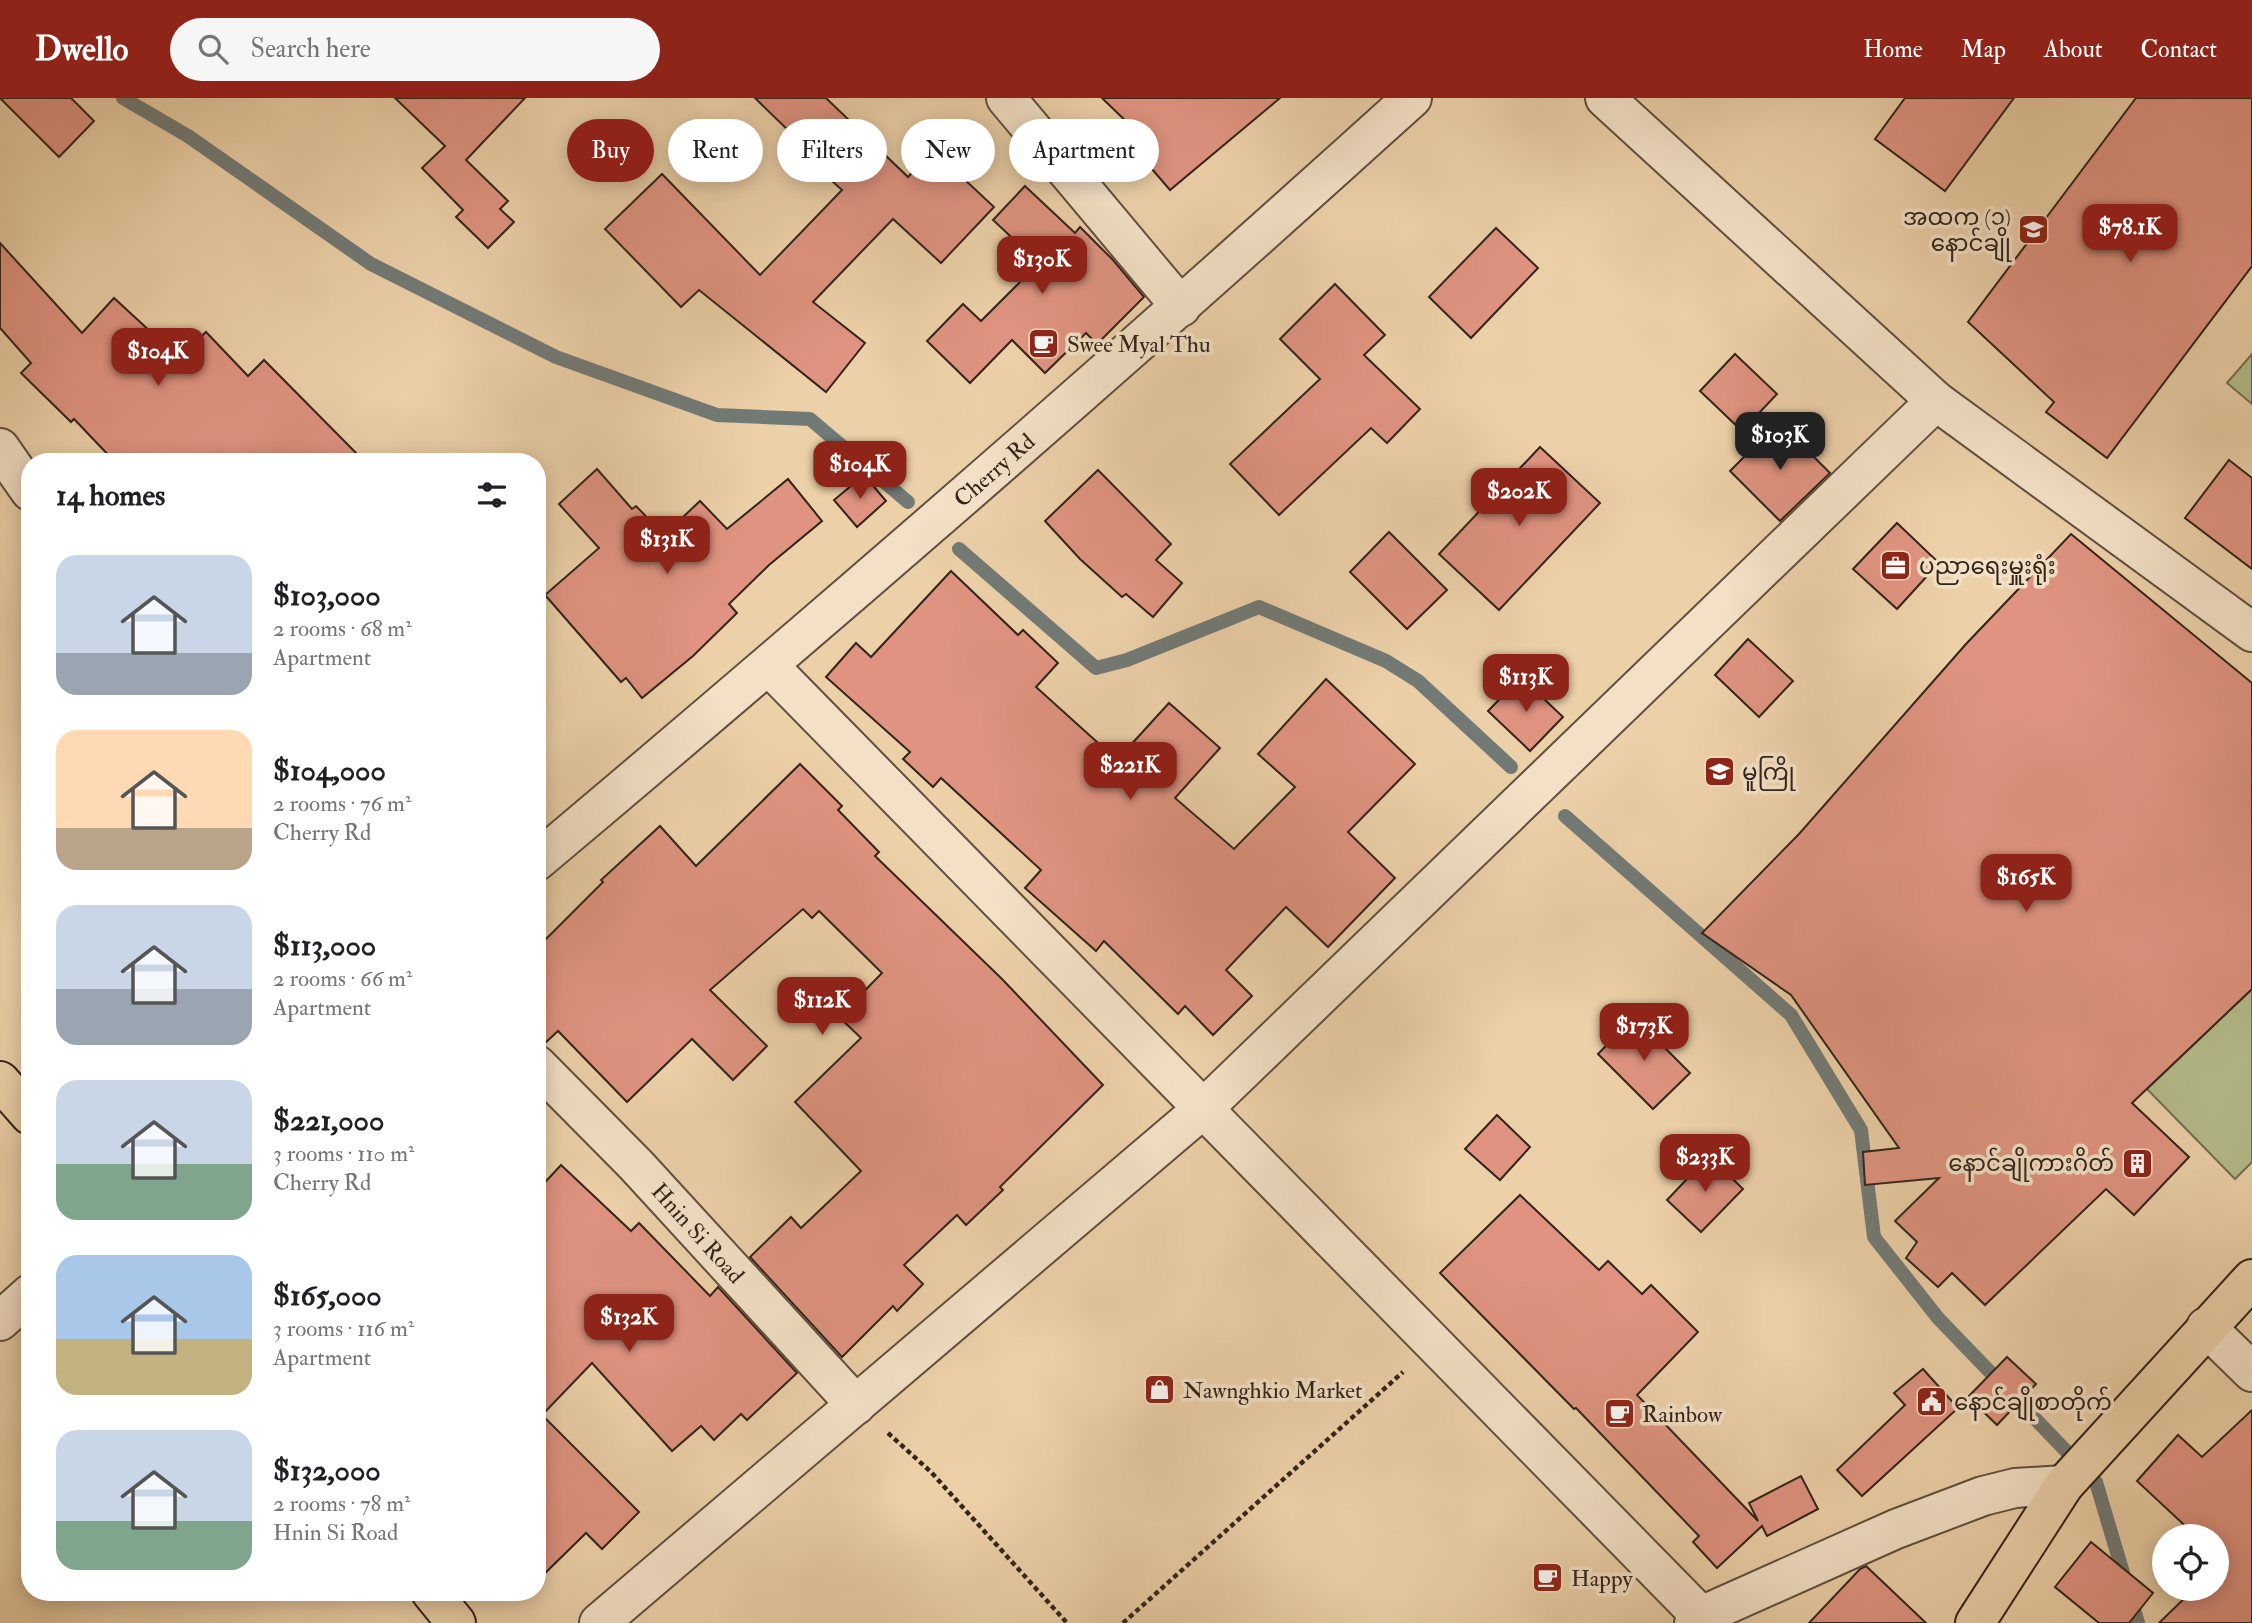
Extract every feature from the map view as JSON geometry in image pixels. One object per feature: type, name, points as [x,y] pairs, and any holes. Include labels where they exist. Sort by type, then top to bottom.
[{"type":"highway","points":[[0,1081],[21,1105]]},
{"type":"highway","points":[[1975,1623],[2065,1484],[2252,1279]]},
{"type":"highway","points":[[438,1601],[456,1623]]},
{"type":"street","points":[[1006,98],[1181,307]]},
{"type":"street","name":"Cherry Rd","points":[[546,853],[769,666],[1181,307],[1412,98]]},
{"type":"street","points":[[1605,98],[1936,401],[2252,632]]},
{"type":"street","points":[[599,1623],[1204,1108],[1936,401]]},
{"type":"street","points":[[0,448],[21,478]]},
{"type":"street","points":[[769,666],[1435,1344],[1697,1619],[1896,1529],[1983,1496],[2015,1488],[2065,1484]]},
{"type":"street","name":"Hnin Si Road","points":[[546,1074],[636,1165],[856,1405]]},
{"type":"street","points":[[0,1321],[21,1302]]},
{"type":"street","points":[[2206,1327],[2252,1372]]},
{"type":"path","points":[[1124,1623],[1435,1344]]},
{"type":"path","points":[[856,1405],[931,1472],[1068,1623]]},
{"type":"green space","points":[[2252,354],[2252,404],[2227,383]]},
{"type":"green space","points":[[2252,989],[2252,1162],[2235,1179],[2147,1089]]},
{"type":"building","points":[[0,98],[71,98],[94,121],[59,157]]},
{"type":"building","points":[[395,98],[525,98],[466,160],[508,201],[500,209],[514,222],[488,248],[456,217],[463,210],[422,168],[445,146]]},
{"type":"building","points":[[755,98],[826,98],[848,119],[777,119]]},
{"type":"building","points":[[1102,98],[1280,98],[1170,190],[1159,177],[1159,119],[1124,119]]},
{"type":"building","points":[[1905,98],[2014,98],[1945,191],[1875,139]]},
{"type":"building","points":[[2136,98],[2252,98],[2252,266],[2107,458],[2046,412],[2054,402],[1968,322]]},
{"type":"building","points":[[887,157],[901,170],[901,182],[967,182],[994,207],[941,263],[893,219],[813,302],[865,343],[826,392],[699,290],[681,307],[605,229],[662,174],[760,275],[842,190],[833,182],[887,182]]},
{"type":"building","points":[[1025,186],[1075,233],[1080,227],[1144,297],[1097,344],[1086,333],[1045,373],[1012,340],[970,383],[927,341],[963,304],[981,321],[1039,263],[993,220]]},
{"type":"building","points":[[1496,228],[1538,268],[1471,338],[1429,297]]},
{"type":"building","points":[[0,243],[82,333],[114,298],[179,358],[206,332],[248,376],[264,360],[356,453],[106,453],[74,419],[71,422],[21,373],[31,363],[0,328]]},
{"type":"building","points":[[1335,284],[1385,335],[1364,355],[1420,409],[1387,443],[1371,428],[1279,515],[1230,464],[1320,379],[1280,339]]},
{"type":"building","points":[[1735,354],[1777,394],[1742,431],[1700,391]]},
{"type":"building","points":[[1779,422],[1830,473],[1780,521],[1730,471]]},
{"type":"building","points":[[1540,447],[1600,503],[1499,610],[1439,554]]},
{"type":"building","points":[[2229,460],[2252,478],[2252,569],[2185,518]]},
{"type":"building","points":[[597,469],[632,509],[636,506],[664,535],[700,501],[727,529],[788,479],[822,521],[769,565],[729,604],[737,613],[693,656],[642,698],[626,678],[621,682],[546,596],[599,548],[559,504]]},
{"type":"building","points":[[1098,470],[1171,544],[1156,560],[1182,583],[1153,617],[1126,594],[1122,597],[1080,559],[1045,521]]},
{"type":"building","points":[[864,475],[886,501],[857,527],[834,500]]},
{"type":"building","name":"ပညာရေးမှူးရုံး","points":[[1897,523],[1939,563],[1897,609],[1853,569]]},
{"type":"building","points":[[1389,532],[1447,590],[1407,629],[1350,572]]},
{"type":"building","points":[[2071,534],[2252,683],[2252,989],[2132,1103],[2189,1157],[2134,1215],[2106,1189],[1985,1305],[1952,1273],[1938,1287],[1906,1258],[1917,1242],[1895,1221],[1939,1178],[1865,1185],[1863,1152],[1899,1148],[1791,995],[1702,933],[1799,834],[1966,644]]},
{"type":"building","points":[[951,571],[1018,635],[1023,630],[1058,663],[1036,687],[1117,760],[1169,703],[1220,748],[1175,798],[1234,849],[1295,787],[1258,754],[1326,679],[1415,764],[1348,832],[1395,878],[1328,947],[1286,907],[1226,970],[1252,996],[1213,1035],[1185,1006],[1178,1014],[1104,941],[1096,951],[1025,888],[1041,870],[941,778],[933,787],[903,759],[910,752],[826,677],[856,643],[871,657]]},
{"type":"building","points":[[1748,639],[1793,681],[1759,717],[1715,675]]},
{"type":"building","points":[[1521,677],[1563,717],[1530,751],[1488,711]]},
{"type":"building","points":[[800,764],[842,806],[838,810],[879,852],[875,856],[1002,979],[1103,1085],[1000,1187],[1003,1190],[966,1225],[957,1215],[904,1265],[923,1284],[897,1311],[893,1306],[842,1357],[750,1257],[791,1217],[801,1228],[861,1171],[795,1102],[861,1038],[839,1017],[882,973],[819,911],[812,918],[803,909],[710,990],[767,1046],[733,1080],[692,1039],[627,1102],[558,1031],[546,1042],[546,939],[603,882],[601,880],[660,826],[696,866]]},
{"type":"building","points":[[1634,1017],[1690,1073],[1653,1109],[1598,1054]]},
{"type":"building","points":[[1497,1115],[1530,1147],[1500,1180],[1465,1149]]},
{"type":"building","points":[[1709,1156],[1743,1189],[1701,1232],[1667,1200]]},
{"type":"building","points":[[561,1165],[631,1231],[639,1223],[710,1296],[718,1287],[797,1373],[747,1420],[741,1414],[714,1440],[701,1426],[672,1451],[592,1363],[546,1411],[546,1181]]},
{"type":"building","points":[[1520,1195],[1599,1270],[1608,1261],[1642,1294],[1651,1285],[1698,1332],[1637,1395],[1758,1521],[1749,1503],[1801,1476],[1818,1509],[1767,1536],[1762,1526],[1717,1568],[1693,1542],[1699,1536],[1576,1408],[1574,1409],[1440,1273]]},
{"type":"building","points":[[2007,1357],[2036,1384],[1997,1425],[1968,1397]]},
{"type":"building","points":[[1923,1369],[1958,1408],[1862,1496],[1837,1470],[1905,1405],[1894,1393]]},
{"type":"building","points":[[2252,1410],[2252,1623],[2159,1623],[2182,1601],[2229,1601],[2229,1524],[2183,1524],[2137,1481],[2178,1435],[2202,1457]]},
{"type":"building","points":[[546,1419],[639,1512],[602,1549],[586,1533],[546,1572]]},
{"type":"building","points":[[2091,1542],[2152,1594],[2129,1623],[2099,1623],[2055,1587]]},
{"type":"building","points":[[1866,1566],[1926,1623],[1809,1623],[1860,1569]]},
{"type":"waterway","points":[[123,98],[188,136],[371,264],[556,357],[717,415],[810,419],[908,502]]},
{"type":"waterway","points":[[959,549],[1096,668],[1127,660],[1259,607],[1386,661],[1418,681],[1511,767]]},
{"type":"waterway","points":[[1565,816],[1791,1015],[1861,1130],[1874,1237],[1938,1318],[2096,1482],[2138,1623]]},
{"type":"place","name":"အထက (၁) နောင်ချို","points":[[2034,230]]},
{"type":"place","name":"Swee Myal Thu","points":[[1044,344]]},
{"type":"place","name":"ပညာရေးမှူးရုံး","points":[[1896,566]]},
{"type":"place","name":"မူကြို","points":[[1719,772]]},
{"type":"place","name":"နောင်ချိုကားဂိတ်","points":[[2137,1163]]},
{"type":"place","name":"Nawnghkio Market","points":[[1160,1390]]},
{"type":"place","name":"နောင်ချိုစာတိုက်","points":[[1931,1402]]},
{"type":"place","name":"Rainbow","points":[[1619,1414]]},
{"type":"place","name":"Happy","points":[[1548,1578]]}]
